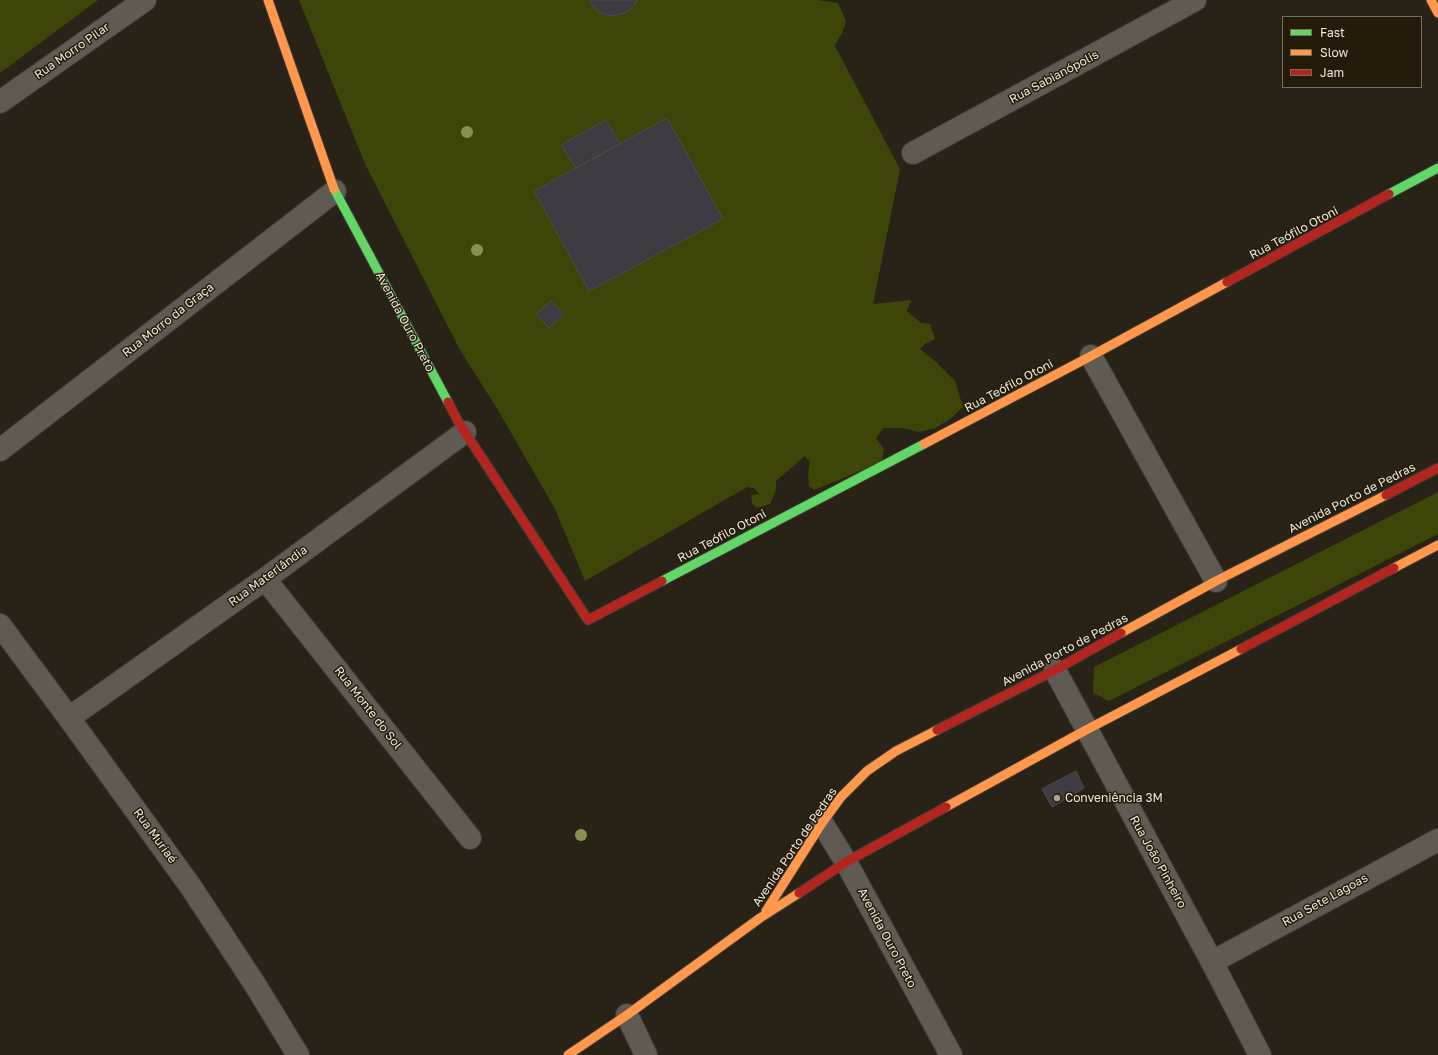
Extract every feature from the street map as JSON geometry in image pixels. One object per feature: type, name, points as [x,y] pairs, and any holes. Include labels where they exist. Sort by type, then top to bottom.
[{"type":"main road","name":"Avenida Ouro Preto","points":[[268,0],[336,191],[459,423],[588,620]]},
{"type":"main road","points":[[1431,0],[1438,13]]},
{"type":"main road","name":"Rua Teófilo Otoni","points":[[588,620],[1091,356],[1438,168]]},
{"type":"main road","name":"Avenida Porto de Pedras","points":[[760,918],[822,823],[841,797],[867,771],[896,751],[1054,670],[1216,581],[1438,468]]},
{"type":"main road","name":"Avenida Porto de Pedras","points":[[568,1055],[627,1015],[760,918],[846,862],[1086,730],[1438,545]]},
{"type":"street","name":"Rua Morro Pilar","points":[[0,102],[145,0]]},
{"type":"street","name":"Rua Sabianópolis","points":[[913,153],[1196,0]]},
{"type":"street","name":"Rua Morro da Graça","points":[[0,450],[336,191]]},
{"type":"street","points":[[1091,356],[1216,581]]},
{"type":"street","name":"Rua Materlândia","points":[[69,718],[265,579],[465,432]]},
{"type":"street","name":"Rua Monte do Sol","points":[[265,579],[470,838]]},
{"type":"street","name":"Rua Muriaé","points":[[0,625],[191,887],[254,983],[298,1055]]},
{"type":"street","name":"Rua João Pinheiro","points":[[1054,670],[1212,962],[1260,1055]]},
{"type":"street","name":"Avenida Ouro Preto","points":[[822,823],[846,862],[951,1055]]},
{"type":"street","name":"Rua Sete Lagoas","points":[[1212,962],[1438,840]]},
{"type":"street","points":[[627,1015],[646,1055]]},
{"type":"green space","points":[[0,0],[98,0],[0,73]]},
{"type":"green space","points":[[299,0],[818,0],[838,3],[846,21],[842,33],[834,47],[835,46],[900,169],[873,304],[911,300],[907,311],[921,323],[930,324],[935,339],[925,344],[920,349],[936,362],[955,381],[963,407],[949,420],[935,428],[919,432],[902,428],[884,428],[876,438],[884,449],[882,462],[814,490],[809,486],[808,473],[810,462],[805,456],[776,481],[776,490],[770,504],[757,508],[752,503],[751,495],[759,494],[754,488],[747,487],[585,581],[555,509],[498,410],[460,350],[365,164]]},
{"type":"green space","points":[[1438,492],[1438,534],[1109,701],[1093,693],[1094,667]]},
{"type":"building","points":[[589,0],[638,0],[630,10],[612,16],[603,14],[595,9]]},
{"type":"building","points":[[667,118],[723,219],[589,291],[534,191]]},
{"type":"building","points":[[606,120],[620,144],[576,168],[561,145]]},
{"type":"building","points":[[551,301],[564,315],[549,328],[536,314]]},
{"type":"building","name":"Conveniência 3M","points":[[1076,771],[1084,788],[1052,807],[1042,789]]},
{"type":"traffic: fast","points":[[1389,194],[1438,168]]},
{"type":"traffic: fast","points":[[334,189],[448,402]]},
{"type":"traffic: fast","points":[[662,581],[924,444]]},
{"type":"traffic: slow","points":[[268,0],[334,189]]},
{"type":"traffic: slow","points":[[1431,0],[1438,13]]},
{"type":"traffic: slow","points":[[924,444],[1227,282]]},
{"type":"traffic: slow","points":[[1121,633],[1216,581],[1386,495]]},
{"type":"traffic: slow","points":[[1394,568],[1438,545]]},
{"type":"traffic: slow","points":[[946,807],[1086,730],[1241,649]]},
{"type":"traffic: slow","points":[[766,911],[822,823],[841,797],[867,771],[896,751],[937,730]]},
{"type":"traffic: slow","points":[[568,1055],[627,1015],[760,918],[799,893]]},
{"type":"traffic: jam","points":[[1227,282],[1389,194]]},
{"type":"traffic: jam","points":[[448,402],[459,423],[588,620],[662,581]]},
{"type":"traffic: jam","points":[[1386,495],[1438,468]]},
{"type":"traffic: jam","points":[[1241,649],[1394,568]]},
{"type":"traffic: jam","points":[[937,730],[1055,670],[1121,633]]},
{"type":"traffic: jam","points":[[799,893],[846,862],[946,807]]},
{"type":"place","name":"Conveniência 3M","points":[[1057,798]]}]
